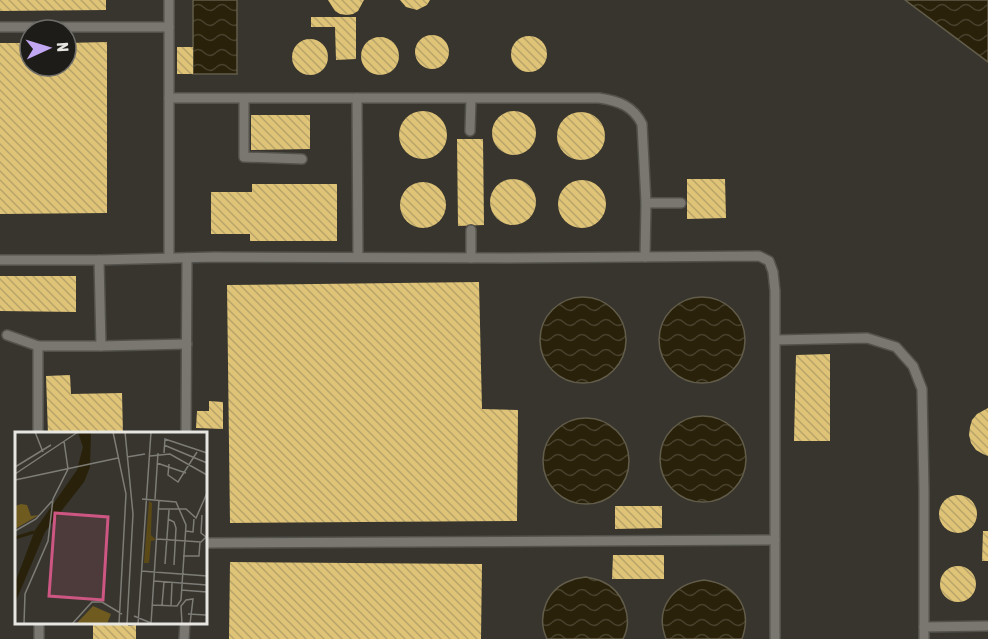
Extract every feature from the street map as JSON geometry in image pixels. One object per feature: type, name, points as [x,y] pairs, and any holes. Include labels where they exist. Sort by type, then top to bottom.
[{"type":"lane","points":[[169,0],[169,258]]},
{"type":"lane","points":[[0,27],[169,27]]},
{"type":"lane","points":[[169,99],[599,98],[615,101],[638,115],[642,124],[646,203],[645,257]]},
{"type":"lane","points":[[244,99],[244,157],[302,159]]},
{"type":"lane","points":[[357,99],[358,257]]},
{"type":"lane","points":[[470,131],[471,99]]},
{"type":"lane","points":[[646,203],[681,203]]},
{"type":"lane","points":[[471,230],[471,258]]},
{"type":"lane","points":[[0,260],[759,256],[769,261],[775,291],[775,639]]},
{"type":"lane","points":[[186,432],[187,258]]},
{"type":"lane","points":[[99,260],[101,346]]},
{"type":"lane","points":[[7,335],[38,346],[186,344]]},
{"type":"lane","points":[[776,340],[867,338],[896,347],[913,366],[921,389],[924,639]]},
{"type":"lane","points":[[38,346],[38,432]]},
{"type":"lane","points":[[207,543],[775,540]]},
{"type":"lane","points":[[924,627],[988,626]]},
{"type":"water","points":[[193,0],[237,0],[237,74],[193,74]]},
{"type":"water","points":[[905,0],[988,0],[988,62]]},
{"type":"water","points":[[583,297],[600,300],[614,309],[623,323],[626,340],[623,357],[614,371],[600,380],[583,383],[566,380],[552,371],[543,357],[540,340],[543,323],[552,309],[566,300]]},
{"type":"water","points":[[702,297],[718,301],[732,310],[741,324],[745,340],[741,356],[732,370],[718,379],[702,383],[686,379],[672,370],[663,356],[659,340],[663,324],[672,310],[686,301]]},
{"type":"water","points":[[703,416],[727,423],[739,435],[746,459],[739,483],[727,495],[703,502],[679,495],[667,483],[660,459],[667,435],[679,423]]},
{"type":"water","points":[[586,418],[603,421],[617,430],[626,444],[629,461],[626,478],[617,492],[603,501],[586,504],[569,501],[555,492],[546,478],[543,461],[546,444],[555,430],[569,421]]},
{"type":"water","points":[[586,577],[609,585],[621,598],[627,614],[623,639],[547,639],[543,612],[550,596],[563,584]]},
{"type":"water","points":[[704,580],[725,587],[739,599],[745,617],[742,639],[666,639],[663,617],[669,599],[683,587]]},
{"type":"building","points":[[0,0],[106,0],[106,10],[0,11]]},
{"type":"building","points":[[328,0],[364,0],[358,11],[347,15],[335,11]]},
{"type":"building","points":[[400,0],[430,0],[427,5],[417,10],[406,7]]},
{"type":"building","points":[[311,17],[356,17],[356,59],[336,60],[335,27],[311,27]]},
{"type":"building","points":[[432,35],[444,40],[449,52],[444,64],[432,69],[420,64],[415,52],[420,40]]},
{"type":"building","points":[[529,36],[542,41],[547,54],[542,67],[529,72],[516,67],[511,54],[516,41]]},
{"type":"building","points":[[380,37],[394,42],[399,56],[394,70],[380,75],[366,70],[361,56],[366,42]]},
{"type":"building","points":[[310,39],[323,44],[328,57],[323,70],[310,75],[297,70],[292,57],[297,44]]},
{"type":"building","points":[[107,42],[107,213],[0,214],[0,43],[18,43],[18,78],[78,78],[78,43]]},
{"type":"building","points":[[177,47],[193,47],[193,74],[177,74]]},
{"type":"building","points":[[423,111],[440,118],[447,135],[440,152],[423,159],[406,152],[399,135],[406,118]]},
{"type":"building","points":[[514,111],[529,118],[536,133],[529,148],[514,155],[499,148],[492,133],[499,118]]},
{"type":"building","points":[[581,112],[598,119],[605,136],[598,153],[581,160],[564,153],[557,136],[564,119]]},
{"type":"building","points":[[251,115],[310,115],[310,149],[251,150]]},
{"type":"building","points":[[457,139],[483,139],[484,225],[458,226]]},
{"type":"building","points":[[513,179],[529,186],[536,202],[529,218],[513,225],[497,218],[490,202],[497,186]]},
{"type":"building","points":[[687,179],[725,179],[726,218],[687,219]]},
{"type":"building","points":[[577,180],[587,180],[599,187],[606,199],[606,209],[599,221],[587,228],[577,228],[562,217],[558,209],[558,199],[569,184]]},
{"type":"building","points":[[423,182],[432,183],[440,188],[445,196],[445,214],[440,222],[432,227],[423,228],[414,227],[406,222],[401,214],[400,205],[401,196],[406,188],[414,183]]},
{"type":"building","points":[[252,184],[337,184],[337,241],[250,241],[250,234],[211,234],[211,192],[252,192]]},
{"type":"building","points":[[0,276],[76,276],[76,312],[0,311]]},
{"type":"building","points":[[479,282],[482,409],[518,410],[517,521],[230,523],[227,285]]},
{"type":"building","points":[[830,354],[830,441],[794,441],[796,355]]},
{"type":"building","points":[[70,375],[71,394],[122,393],[123,432],[48,432],[46,376]]},
{"type":"building","points":[[209,401],[223,402],[223,429],[196,428],[197,411],[209,411]]},
{"type":"building","points":[[988,408],[988,456],[976,450],[969,435],[972,420]]},
{"type":"building","points":[[958,495],[971,501],[977,514],[971,527],[958,533],[945,527],[939,514],[945,501]]},
{"type":"building","points":[[615,506],[662,506],[662,528],[615,529]]},
{"type":"building","points":[[983,531],[988,531],[988,561],[982,561]]},
{"type":"building","points":[[613,555],[664,555],[664,579],[612,579]]},
{"type":"building","points":[[230,562],[482,564],[481,639],[229,639]]},
{"type":"building","points":[[958,566],[970,572],[976,584],[970,596],[958,602],[946,596],[940,584],[946,572]]},
{"type":"building","points":[[93,624],[136,625],[136,639],[93,639]]}]
